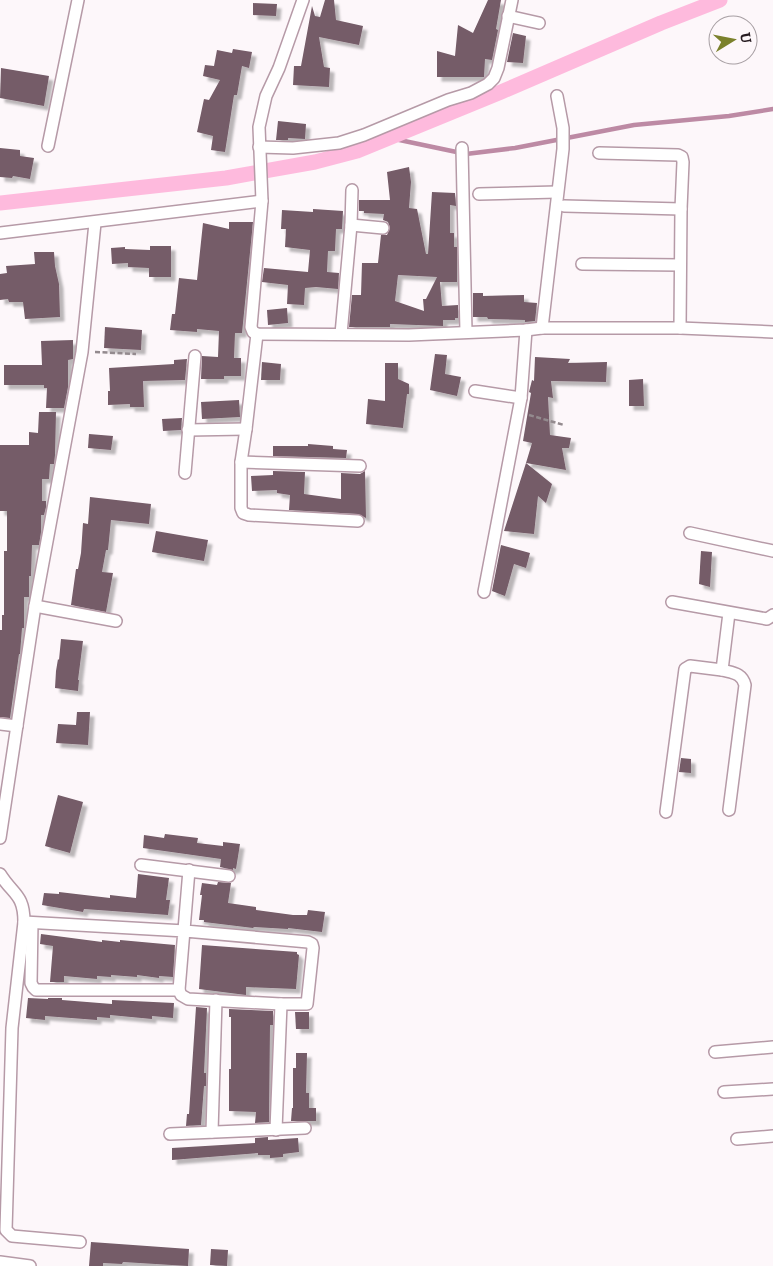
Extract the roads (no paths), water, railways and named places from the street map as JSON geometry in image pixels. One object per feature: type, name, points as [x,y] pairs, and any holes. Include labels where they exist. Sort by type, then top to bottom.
[{"type":"street","points":[[48,146],[78,0]]},
{"type":"street","points":[[303,0],[279,68],[266,96],[258,126],[262,196],[251,327],[253,332],[256,334],[409,335],[542,328],[680,328],[773,332]]},
{"type":"street","points":[[259,149],[293,148],[339,143],[364,135],[448,100],[471,93],[488,84],[494,78],[498,68],[512,0]]},
{"type":"street","points":[[508,16],[539,23]]},
{"type":"street","points":[[542,328],[563,149],[557,96]]},
{"type":"street","points":[[462,148],[466,332]]},
{"type":"street","points":[[599,153],[678,155],[682,157],[680,328]]},
{"type":"street","points":[[341,334],[351,225],[352,190]]},
{"type":"street","points":[[479,194],[557,192]]},
{"type":"street","points":[[0,233],[95,223],[262,196]]},
{"type":"street","points":[[564,206],[681,209]]},
{"type":"street","points":[[0,838],[3,799],[17,726],[35,606],[82,352],[95,223]]},
{"type":"street","points":[[351,225],[384,228]]},
{"type":"street","points":[[582,264],[680,265]]},
{"type":"street","points":[[484,592],[521,398],[526,330]]},
{"type":"street","points":[[256,334],[241,462],[240,508],[243,513],[249,515],[358,521]]},
{"type":"street","points":[[185,472],[196,356]]},
{"type":"street","points":[[475,391],[521,398]]},
{"type":"street","points":[[188,430],[246,429]]},
{"type":"street","points":[[241,462],[360,466]]},
{"type":"street","points":[[690,533],[773,551]]},
{"type":"street","points":[[672,602],[767,619],[773,615]]},
{"type":"street","points":[[35,606],[116,621]]},
{"type":"street","points":[[722,670],[729,612]]},
{"type":"street","points":[[666,812],[685,668],[690,666],[722,670],[740,675],[744,679],[745,685],[728,810]]},
{"type":"street","points":[[0,724],[17,726]]},
{"type":"street","points":[[141,865],[229,876]]},
{"type":"street","points":[[28,922],[185,931],[308,942],[312,944],[313,948],[307,1004],[188,999],[181,995],[179,990],[185,931],[189,870]]},
{"type":"street","points":[[1,879],[20,898],[24,909],[28,922],[31,983],[36,990],[179,990]]},
{"type":"street","points":[[28,922],[12,1028],[6,1230],[12,1236],[80,1242]]},
{"type":"street","points":[[212,1132],[216,1000]]},
{"type":"street","points":[[276,1130],[281,1004]]},
{"type":"street","points":[[0,1028],[12,1028]]},
{"type":"street","points":[[715,1052],[773,1047]]},
{"type":"street","points":[[724,1092],[773,1089]]},
{"type":"street","points":[[170,1134],[305,1128]]},
{"type":"street","points":[[737,1139],[773,1136]]},
{"type":"street","points":[[0,1262],[30,1266]]},
{"type":"waterway","points":[[0,203],[226,178],[315,162],[357,151],[720,0]]},
{"type":"waterway","points":[[390,138],[466,154],[515,148],[634,125],[729,116],[773,109]]}]
